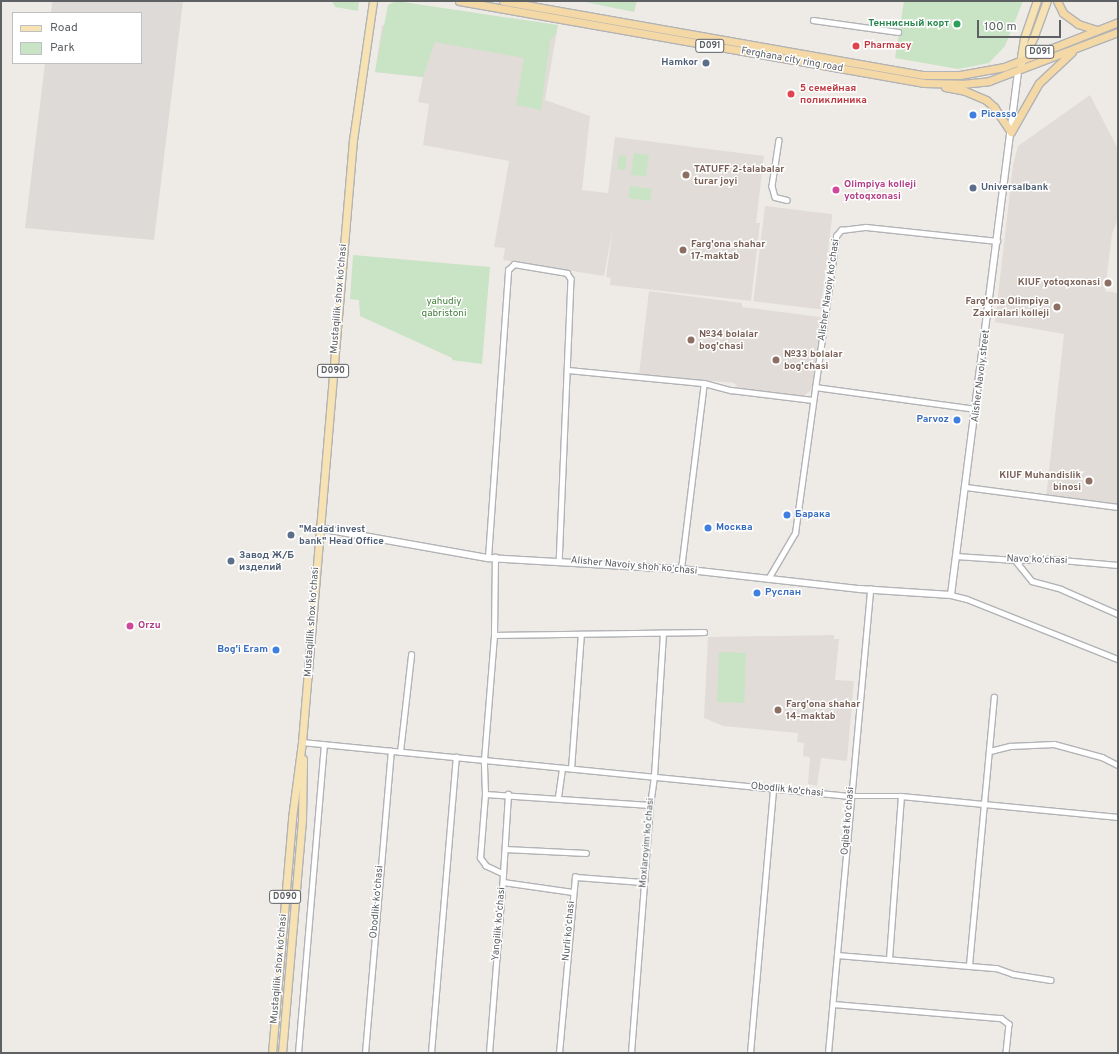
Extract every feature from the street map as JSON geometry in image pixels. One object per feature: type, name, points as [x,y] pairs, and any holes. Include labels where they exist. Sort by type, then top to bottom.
[{"type":"highway","name":"Ferghana city ring road","points":[[459,1],[923,83],[962,84],[989,81],[1018,72],[1118,32]]},
{"type":"highway","name":"Ferghana city ring road","points":[[503,1],[924,74],[960,75],[1021,61],[1118,22]]},
{"type":"highway","points":[[1058,1],[1063,13],[1073,20],[1097,30]]},
{"type":"highway","points":[[923,83],[964,91],[986,100],[994,106],[1011,132],[1039,83],[1077,48]]},
{"type":"main road","name":"Mustaqillik shox ko'chasi","points":[[272,1053],[292,818],[302,742],[353,140],[373,1]]},
{"type":"main road","points":[[1021,61],[1024,38],[1037,1]]},
{"type":"main road","points":[[1021,61],[1034,36],[1047,1]]},
{"type":"main road","name":"Alisher Navoiy street","points":[[1018,72],[1021,61]]},
{"type":"main road","name":"Mustaqillik shox ko'chasi","points":[[282,1053],[302,819],[302,742]]},
{"type":"street","points":[[813,20],[898,32]]},
{"type":"street","name":"Alisher Navoiy street","points":[[951,595],[1018,72]]},
{"type":"street","points":[[779,140],[772,186],[775,197],[787,200]]},
{"type":"street","name":"Alisher Navoiy ko'chasi","points":[[768,579],[795,533],[812,400],[836,236],[841,230],[866,227],[997,241]]},
{"type":"street","points":[[488,558],[508,270],[514,264],[570,275],[568,370],[560,560]]},
{"type":"street","points":[[568,370],[704,383],[731,390],[812,400]]},
{"type":"street","points":[[681,569],[704,383]]},
{"type":"street","points":[[815,387],[976,409]]},
{"type":"street","points":[[966,487],[1118,507]]},
{"type":"street","name":"Alisher Navoiy shoh koʻchasi","points":[[319,528],[488,558],[560,560],[681,569],[870,589],[951,595]]},
{"type":"street","name":"Navo koʻchasi","points":[[956,556],[1015,560],[1050,559],[1118,565]]},
{"type":"street","name":"Yangilik koʻchasi","points":[[489,1053],[503,882],[503,874],[481,863],[485,794],[484,760],[494,635],[495,557]]},
{"type":"street","points":[[1015,560],[1032,581],[1061,589],[1118,614]]},
{"type":"street","name":"Oqibat koʻchasi","points":[[828,1053],[849,796],[870,589]]},
{"type":"street","points":[[951,595],[967,599],[1118,659]]},
{"type":"street","name":"Moxlaroyim koʻchasi","points":[[631,1053],[643,882],[654,776],[663,632]]},
{"type":"street","points":[[494,635],[704,632]]},
{"type":"street","points":[[571,769],[581,634]]},
{"type":"street","points":[[400,752],[412,655]]},
{"type":"street","points":[[969,965],[994,696]]},
{"type":"street","name":"Obodlik ko'chasi","points":[[302,742],[849,796],[902,796],[1118,817]]},
{"type":"street","points":[[990,751],[1010,746],[1054,744],[1102,757],[1118,765]]},
{"type":"street","points":[[298,1053],[324,745]]},
{"type":"street","name":"Obodlik ko'chasi","points":[[365,1053],[391,751]]},
{"type":"street","points":[[431,1053],[456,757]]},
{"type":"street","points":[[558,797],[562,768]]},
{"type":"street","points":[[750,1053],[773,788]]},
{"type":"street","points":[[485,794],[558,797],[650,804]]},
{"type":"street","points":[[503,874],[508,794]]},
{"type":"street","points":[[889,959],[902,796]]},
{"type":"street","points":[[505,849],[586,853]]},
{"type":"street","name":"Nurli koʻchasi","points":[[559,1053],[572,892],[577,876],[643,882]]},
{"type":"street","points":[[503,882],[572,892]]},
{"type":"street","points":[[837,955],[996,968],[1013,974],[1051,980]]},
{"type":"street","points":[[833,1004],[1001,1018],[1009,1024],[1006,1053]]},
{"type":"shaded area","points":[[52,1],[183,1],[154,240],[25,228],[45,64],[142,64],[142,12],[51,12]]},
{"type":"shaded area","points":[[382,25],[558,25],[545,100],[590,116],[582,190],[608,193],[615,137],[764,156],[756,223],[760,223],[751,301],[610,285],[611,278],[606,277],[613,227],[604,276],[503,260],[505,248],[494,247],[509,161],[423,145],[429,104],[418,102],[423,77],[375,72]]},
{"type":"shaded area","name":"Farg'ona Olimpiya Zaxiralari kolleji","points":[[1090,95],[1118,149],[1118,219],[1112,234],[1105,291],[1118,293],[1118,505],[1046,498],[1064,334],[995,322],[1013,165],[1018,146]]},
{"type":"shaded area","points":[[765,206],[832,214],[821,310],[753,301]]},
{"type":"shaded area","points":[[649,291],[742,303],[742,307],[821,317],[813,388],[804,396],[739,388],[734,383],[639,374]]},
{"type":"shaded area","name":"Farg'ona shahar 14-maktab","points":[[834,635],[834,639],[839,639],[835,680],[854,681],[847,761],[821,758],[817,786],[808,784],[810,757],[803,756],[804,743],[797,742],[798,733],[723,726],[704,718],[708,637]]},
{"type":"green space","points":[[332,1],[359,1],[358,11],[335,7]]},
{"type":"green space","points":[[396,1],[558,25],[556,34],[550,40],[541,110],[516,105],[524,58],[435,42],[423,77],[375,72],[388,5]]},
{"type":"green space","points":[[580,1],[637,1],[634,12]]},
{"type":"green space","name":"Теннисный корт","points":[[904,1],[1023,1],[1005,46],[989,63],[958,69],[895,58]]},
{"type":"green space","points":[[634,153],[649,155],[646,177],[631,175]]},
{"type":"green space","points":[[619,155],[627,156],[625,170],[617,169]]},
{"type":"green space","points":[[630,186],[652,189],[650,201],[628,198]]},
{"type":"green space","name":"yahudiy qabristoni","points":[[353,255],[490,267],[482,364],[452,360],[452,358],[360,316],[359,300],[350,299]]},
{"type":"green space","points":[[719,652],[746,653],[744,703],[717,702]]},
{"type":"place","name":"Теннисный корт","points":[[957,24]]},
{"type":"place","name":"Pharmacy","points":[[856,46]]},
{"type":"place","name":"Hamkor","points":[[706,63]]},
{"type":"place","name":"5 семейная поликлиника","points":[[791,94]]},
{"type":"place","name":"Picasso","points":[[973,115]]},
{"type":"place","name":"TATUFF 2-talabalar turar joyi","points":[[686,175]]},
{"type":"place","name":"Universalbank","points":[[973,188]]},
{"type":"place","name":"Olimpiya kolleji yotoqxonasi","points":[[836,190]]},
{"type":"place","name":"Farg'ona shahar 17-maktab","points":[[683,250]]},
{"type":"place","name":"KIUF yotoqxonasi","points":[[1108,283]]},
{"type":"place","name":"Farg'ona Olimpiya Zaxiralari kolleji","points":[[1057,307]]},
{"type":"place","name":"№34 bolalar bog'chasi","points":[[691,340]]},
{"type":"place","name":"№33 bolalar bog'chasi","points":[[776,360]]},
{"type":"place","name":"Parvoz","points":[[957,420]]},
{"type":"place","name":"KIUF Muhandislik binosi","points":[[1089,481]]},
{"type":"place","name":"Барака","points":[[787,515]]},
{"type":"place","name":"Москва","points":[[708,528]]},
{"type":"place","name":"\"Madad invest bank\" Head Office","points":[[291,535]]},
{"type":"place","name":"Завод Ж/Б изделий","points":[[231,561]]},
{"type":"place","name":"Руслан","points":[[757,593]]},
{"type":"place","name":"Orzu","points":[[130,626]]},
{"type":"place","name":"Bog'i Eram","points":[[276,650]]},
{"type":"place","name":"Farg'ona shahar 14-maktab","points":[[778,710]]}]
